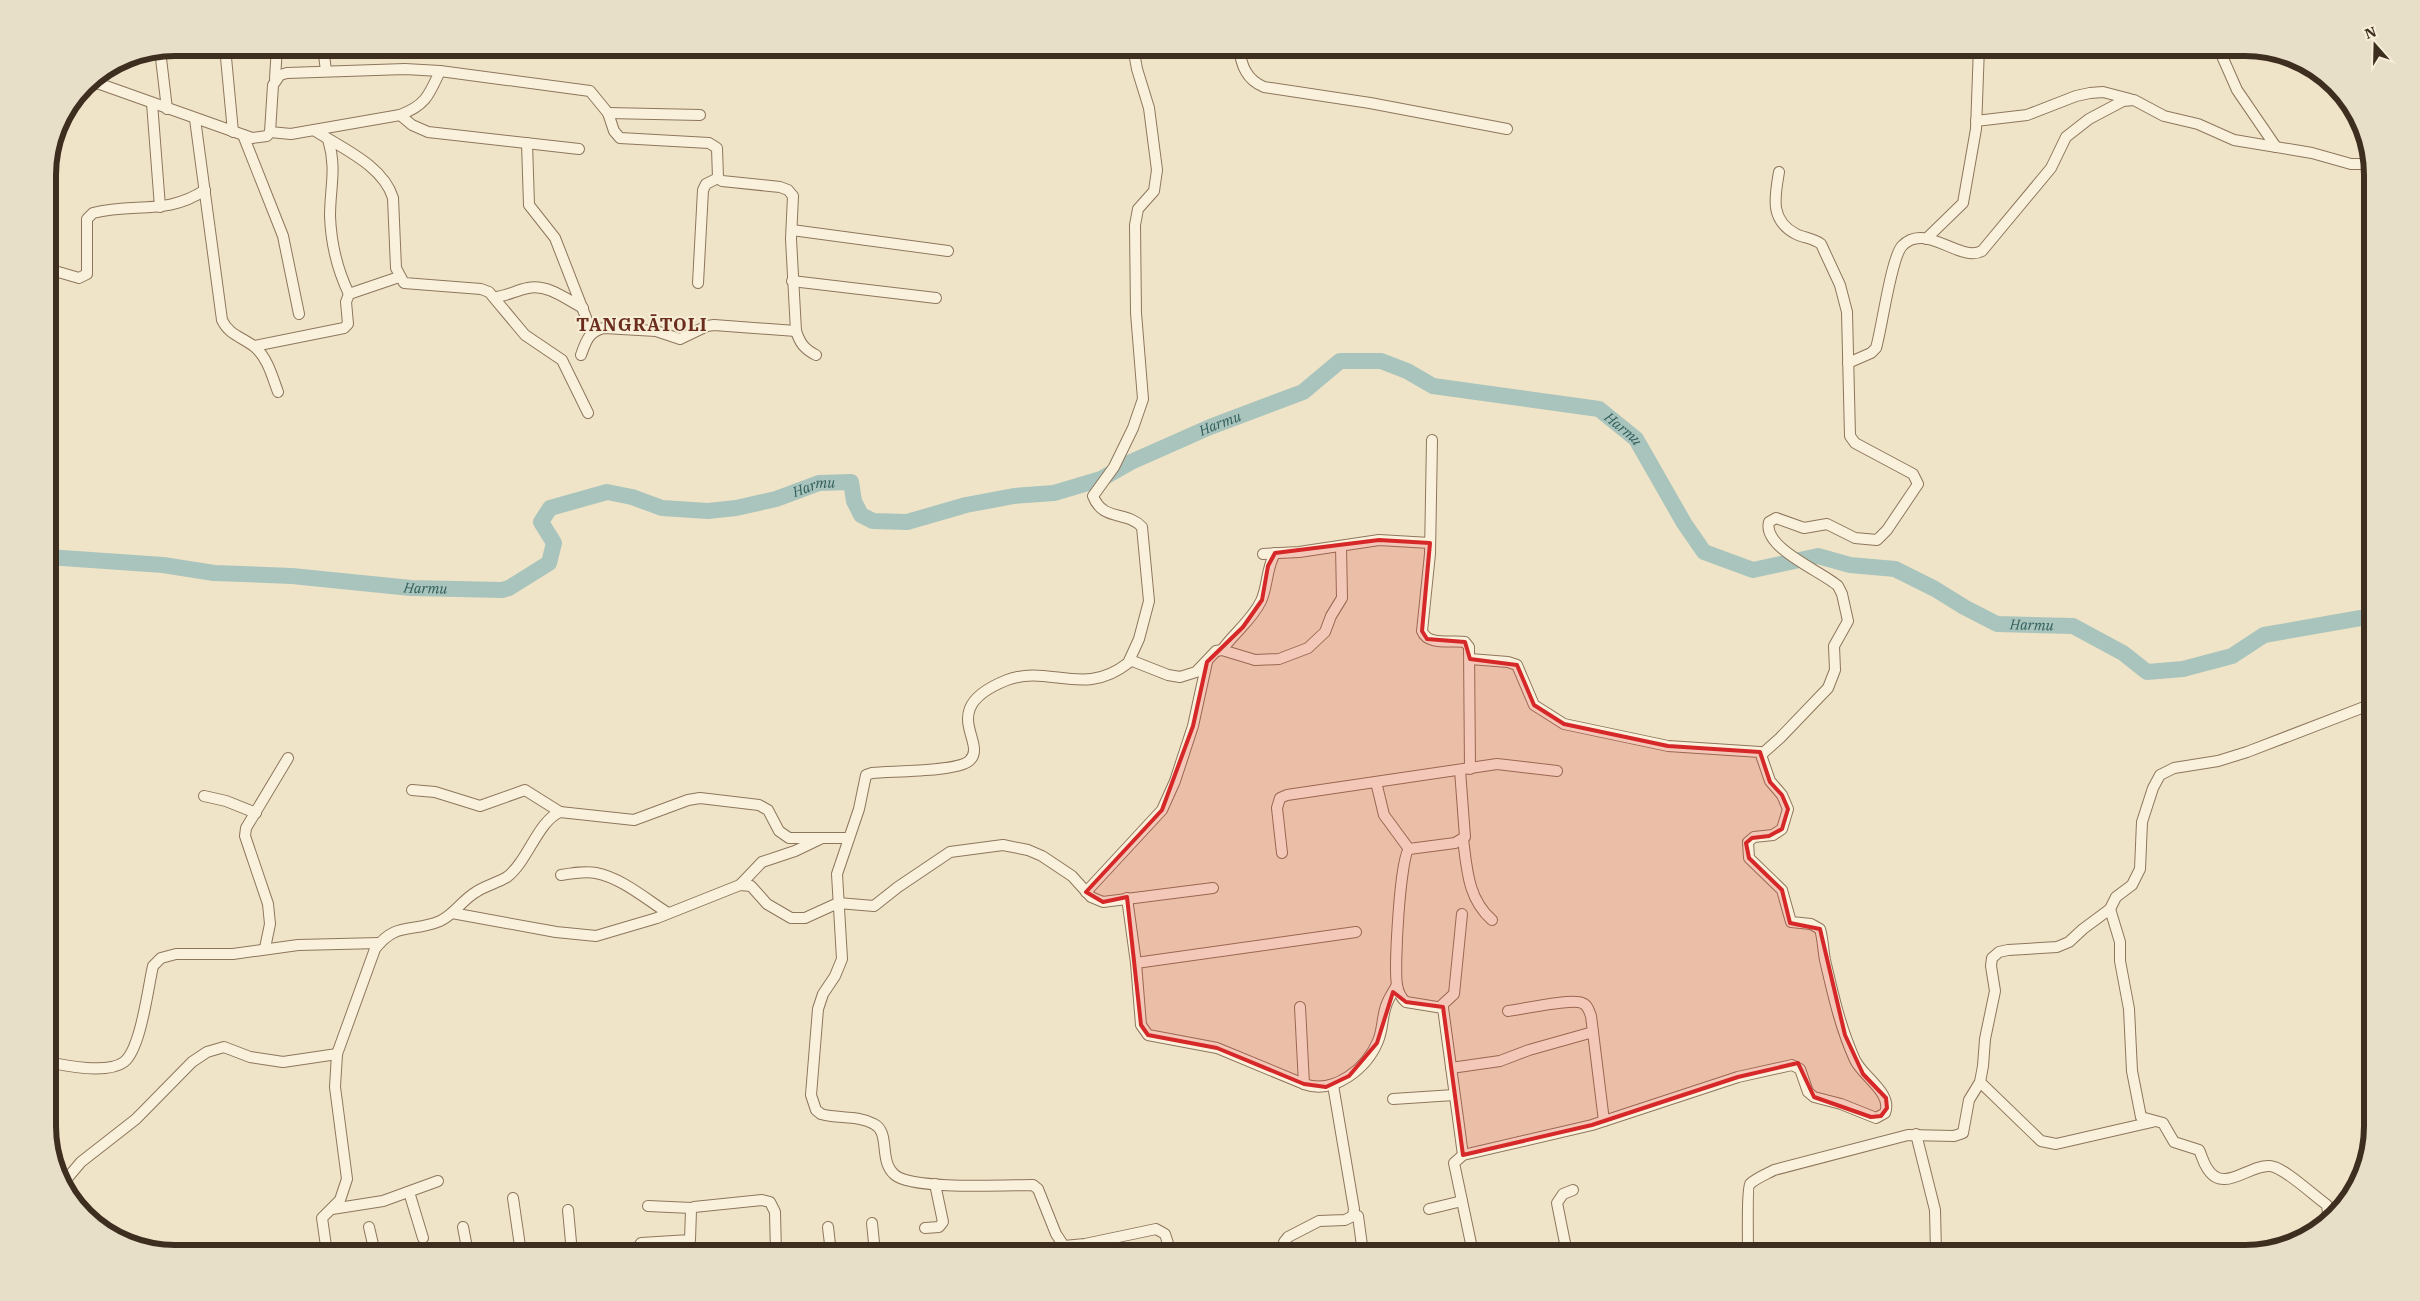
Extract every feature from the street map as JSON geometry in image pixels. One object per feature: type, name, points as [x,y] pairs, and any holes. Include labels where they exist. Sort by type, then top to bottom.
[{"type":"street","points":[[1242,56],[1245,71],[1253,83],[1264,87],[1370,103],[1507,129]]},
{"type":"street","points":[[1926,239],[1962,203],[1976,121],[1979,56]]},
{"type":"street","points":[[2222,56],[2237,90],[2276,147]]},
{"type":"street","points":[[226,57],[238,134],[283,236],[299,314]]},
{"type":"street","points":[[276,78],[277,57]]},
{"type":"street","points":[[324,57],[326,71]]},
{"type":"street","points":[[1063,1245],[1056,1234],[1038,1189],[1033,1185],[935,1184],[910,1181],[895,1175],[885,1160],[882,1133],[875,1124],[823,1115],[815,1108],[811,1095],[812,1072],[819,1005],[842,959],[843,946],[837,874],[859,809],[866,775],[957,766],[971,759],[974,751],[968,712],[972,702],[986,690],[1007,680],[1031,675],[1084,681],[1116,670],[1130,660],[1141,633],[1149,601],[1143,530],[1134,521],[1103,512],[1093,496],[1114,467],[1133,428],[1143,399],[1136,313],[1135,225],[1138,209],[1154,191],[1157,170],[1150,108],[1135,57]]},
{"type":"street","points":[[161,58],[167,109]]},
{"type":"street","points":[[100,84],[238,134],[260,138],[267,136],[270,132],[273,84],[280,74],[386,69],[440,71],[584,89],[594,95],[608,113],[614,131],[620,138],[714,145],[717,148],[718,154],[718,178]]},
{"type":"street","points":[[270,132],[284,134],[314,130],[400,115],[414,110],[426,100],[440,71]]},
{"type":"street","points":[[1976,121],[2027,116],[2076,96],[2103,92],[2134,100],[2164,116],[2198,124],[2234,140],[2312,153],[2351,164],[2363,164]]},
{"type":"street","points":[[1848,363],[1871,353],[1876,348],[1895,262],[1902,246],[1909,242],[1926,239],[1973,254],[1980,252],[1993,241],[2000,228],[2051,168],[2062,142],[2069,134],[2109,107],[2123,101],[2134,100]]},
{"type":"street","points":[[152,103],[160,207]]},
{"type":"street","points":[[608,113],[700,115]]},
{"type":"street","points":[[400,115],[412,125],[428,132],[579,148]]},
{"type":"street","points":[[196,119],[222,320],[226,328],[234,335],[254,346],[269,366],[278,392]]},
{"type":"street","points":[[314,130],[374,170],[390,191],[396,268],[399,277],[411,285],[481,289],[495,297],[525,335],[562,360],[588,413]]},
{"type":"street","points":[[254,346],[344,328],[349,317],[346,302],[349,294],[335,260],[330,216],[334,158],[328,139]]},
{"type":"street","points":[[526,143],[529,205],[555,238],[592,333]]},
{"type":"street","points":[[1762,754],[1828,688],[1835,670],[1834,646],[1837,638],[1848,626],[1847,614],[1840,589],[1832,581],[1790,556],[1769,531],[1768,524],[1772,519],[1776,518],[1804,528],[1827,524],[1855,538],[1877,540],[1887,530],[1917,487],[1917,479],[1913,474],[1852,439],[1848,421],[1847,312],[1844,294],[1821,244],[1796,234],[1779,220],[1774,196],[1779,172]]},
{"type":"street","points":[[718,178],[722,181],[780,187],[788,190],[793,196],[792,281],[796,331],[803,346],[816,355]]},
{"type":"street","points":[[698,283],[703,190],[706,184],[718,178]]},
{"type":"street","points":[[57,272],[79,278],[87,274],[87,219],[93,213],[160,207],[189,200],[205,190]]},
{"type":"street","points":[[792,230],[948,251]]},
{"type":"street","points":[[349,294],[399,277]]},
{"type":"street","points":[[792,281],[936,298]]},
{"type":"street","points":[[495,297],[505,296],[528,288],[543,287],[583,308]]},
{"type":"street","points":[[581,355],[587,339],[592,333],[604,328],[656,331],[680,339],[707,326],[796,331]]},
{"type":"street","points":[[1432,440],[1430,543],[1422,631],[1424,636],[1431,641],[1465,642],[1469,647],[1465,769],[1466,829],[1463,839],[1468,878],[1473,895],[1482,911],[1492,920]]},
{"type":"street","points":[[1263,554],[1379,540],[1430,543]]},
{"type":"street","points":[[1222,650],[1250,659],[1279,659],[1308,648],[1322,636],[1342,598],[1341,546]]},
{"type":"street","points":[[1130,660],[1175,677],[1196,672],[1213,654],[1222,650],[1243,627],[1262,600],[1268,566],[1276,553]]},
{"type":"street","points":[[1470,659],[1517,665],[1534,705],[1564,724],[1668,746],[1751,750],[1762,754]]},
{"type":"street","points":[[1086,892],[1162,810],[1175,782],[1193,726],[1207,662]]},
{"type":"street","points":[[1748,1245],[1749,1213],[1747,1192],[1750,1184],[1774,1170],[1916,1134],[1948,1137],[1963,1133],[1969,1100],[1980,1082],[1988,1020],[1995,991],[1991,966],[1992,958],[1999,952],[2008,950],[2065,944],[2110,909],[2116,897],[2132,885],[2138,876],[2142,822],[2153,788],[2164,772],[2247,752],[2364,707]]},
{"type":"street","points":[[1470,1245],[1454,1163],[1463,1155],[1604,1121],[1738,1077],[1792,1065],[1800,1068],[1808,1092],[1814,1097],[1841,1104],[1872,1117],[1881,1116],[1885,1113],[1888,1104],[1886,1098],[1863,1074],[1837,1012],[1820,929],[1811,924],[1791,922],[1782,890],[1749,858],[1748,842],[1754,837],[1776,834],[1785,822],[1788,809],[1782,795],[1770,781],[1762,754]]},
{"type":"street","points":[[266,948],[270,924],[268,904],[245,836],[247,824],[256,813],[288,758]]},
{"type":"street","points":[[1282,853],[1277,808],[1280,798],[1497,764],[1557,771]]},
{"type":"street","points":[[1376,782],[1384,815],[1409,849]]},
{"type":"street","points":[[412,790],[435,792],[480,806],[525,790],[560,812],[634,820],[688,800],[700,798],[759,804],[768,810],[779,832],[789,838],[824,836],[848,838]]},
{"type":"street","points":[[204,796],[226,801],[256,813]]},
{"type":"street","points":[[326,1245],[322,1218],[340,1200],[348,1175],[335,1087],[337,1054],[368,966],[380,943],[394,931],[432,924],[452,913],[474,893],[505,878],[519,866],[546,824],[553,816],[560,812]]},
{"type":"street","points":[[452,913],[556,932],[596,936],[611,933],[668,913],[740,884],[762,862],[795,851],[824,836]]},
{"type":"street","points":[[1409,849],[1455,843],[1463,839]]},
{"type":"street","points":[[740,884],[751,886],[767,904],[791,918],[805,918],[838,903],[874,906],[898,887],[950,852],[1003,845],[1028,850],[1042,856],[1072,876],[1091,897],[1103,902],[1213,888]]},
{"type":"street","points":[[1127,898],[1136,963],[1141,1025],[1148,1035],[1217,1048],[1317,1088],[1333,1085],[1349,1076],[1377,1043],[1386,1005],[1396,985],[1399,905],[1404,857],[1409,849]]},
{"type":"street","points":[[562,875],[600,874],[620,883],[668,913]]},
{"type":"street","points":[[2110,909],[2120,942],[2120,961],[2129,1009],[2132,1070],[2139,1110],[2143,1118],[2165,1125],[2174,1142],[2199,1150],[2207,1168],[2218,1178],[2229,1179],[2266,1166],[2277,1168],[2327,1205],[2328,1210]]},
{"type":"street","points":[[1396,985],[1406,1002],[1441,1006],[1454,994],[1462,914]]},
{"type":"street","points":[[1136,963],[1356,932]]},
{"type":"street","points":[[57,1063],[105,1068],[125,1061],[134,1047],[153,966],[162,958],[197,953],[249,953],[266,948],[380,943]]},
{"type":"street","points":[[1508,1010],[1571,1002],[1582,1003],[1588,1010],[1593,1032],[1604,1121]]},
{"type":"street","points":[[1441,1006],[1463,1155]]},
{"type":"street","points":[[1300,1008],[1304,1084]]},
{"type":"street","points":[[1451,1068],[1500,1061],[1529,1050],[1593,1032]]},
{"type":"street","points":[[69,1177],[102,1145],[136,1118],[192,1062],[207,1052],[224,1047],[250,1057],[283,1062],[337,1054]]},
{"type":"street","points":[[1980,1082],[2046,1144],[2056,1144],[2156,1121]]},
{"type":"street","points":[[1284,1245],[1284,1242],[1288,1237],[1319,1220],[1345,1220],[1353,1216],[1354,1209],[1333,1085]]},
{"type":"street","points":[[1393,1099],[1454,1095]]},
{"type":"street","points":[[1916,1134],[1935,1210],[1936,1245]]},
{"type":"street","points":[[331,1209],[374,1204],[438,1181]]},
{"type":"street","points":[[925,1228],[939,1227],[943,1222],[935,1184]]},
{"type":"street","points":[[1565,1245],[1557,1203],[1563,1194],[1573,1190]]},
{"type":"street","points":[[408,1192],[424,1238]]},
{"type":"street","points":[[513,1198],[520,1245]]},
{"type":"street","points":[[648,1206],[692,1208],[762,1200],[770,1202],[775,1212],[776,1245]]},
{"type":"street","points":[[1429,1209],[1462,1201]]},
{"type":"street","points":[[640,1245],[690,1240],[692,1208]]},
{"type":"street","points":[[568,1210],[571,1245]]},
{"type":"street","points":[[1358,1216],[1362,1245]]},
{"type":"street","points":[[872,1223],[874,1245]]},
{"type":"street","points":[[369,1227],[373,1245]]},
{"type":"street","points":[[463,1227],[466,1245]]},
{"type":"street","points":[[828,1228],[830,1245]]},
{"type":"street","points":[[1074,1245],[1156,1229],[1165,1234],[1168,1245]]},
{"type":"highlighted area","points":[[1379,540],[1430,543],[1422,631],[1427,639],[1465,642],[1470,659],[1517,665],[1534,705],[1564,724],[1668,746],[1760,752],[1770,782],[1782,795],[1788,809],[1782,829],[1769,836],[1752,838],[1746,843],[1749,858],[1782,890],[1790,923],[1820,929],[1845,1035],[1863,1074],[1886,1098],[1887,1108],[1881,1116],[1871,1117],[1814,1097],[1798,1063],[1738,1077],[1592,1125],[1463,1155],[1443,1007],[1406,1002],[1393,992],[1377,1043],[1349,1076],[1326,1087],[1304,1084],[1217,1048],[1148,1035],[1141,1025],[1127,897],[1103,902],[1086,892],[1162,810],[1193,726],[1207,662],[1243,627],[1262,600],[1268,566],[1275,553]]},
{"type":"waterway","name":"Harmu","points":[[57,558],[163,565],[214,573],[292,576],[411,588],[502,590],[509,588],[549,563],[554,543],[541,522],[550,508],[607,492],[632,497],[662,508],[708,511],[736,508],[776,499],[819,483],[851,482],[854,501],[861,515],[873,521],[907,522],[966,505],[1014,496],[1054,493],[1101,479],[1131,462],[1210,427],[1303,392],[1340,361],[1381,361],[1407,371],[1433,386],[1599,409],[1636,439],[1684,523],[1704,552],[1753,570],[1818,556],[1850,565],[1895,569],[1997,624],[2073,626],[2123,653],[2147,672],[2183,669],[2232,656],[2264,635],[2363,618]]},
{"type":"district","name":"TANGRĀTOLI","points":[[642,325]]}]
